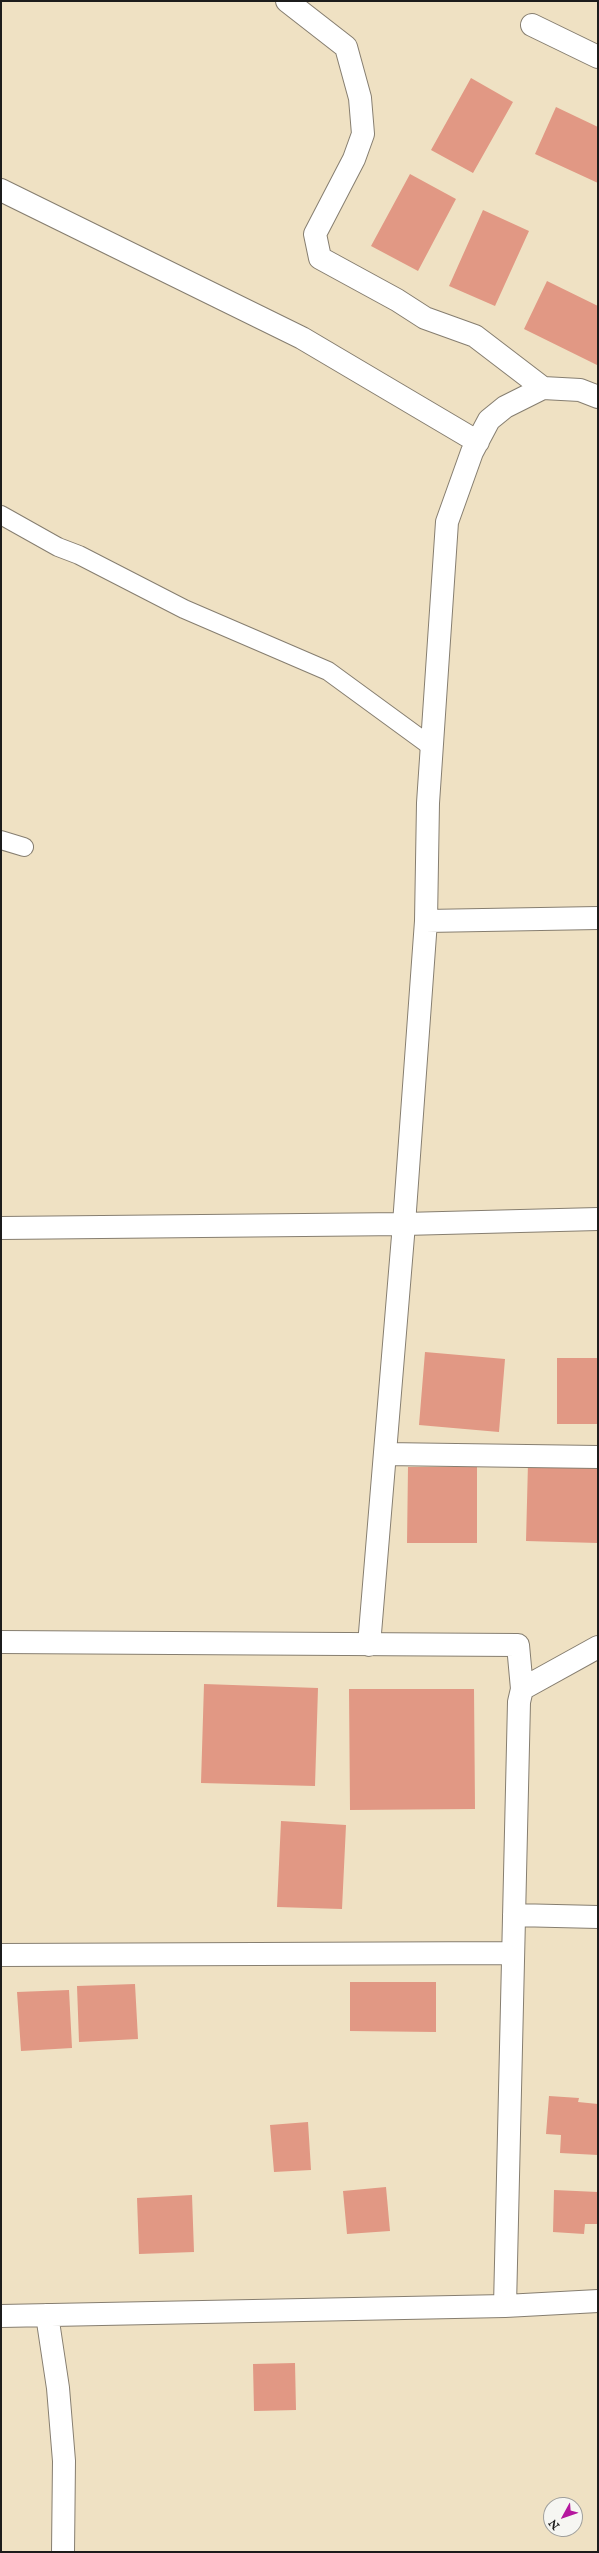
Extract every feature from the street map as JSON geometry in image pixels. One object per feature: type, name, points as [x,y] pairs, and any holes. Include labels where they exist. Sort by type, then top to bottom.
[{"type":"street","points":[[287,1],[346,47],[360,98],[363,134],[354,159],[315,234],[320,258],[397,300],[426,318],[475,336],[543,388]]},
{"type":"street","points":[[532,25],[598,57]]},
{"type":"street","points":[[1,190],[302,338],[478,442]]},
{"type":"street","points":[[369,1644],[404,1224],[426,921],[428,802],[447,522],[472,452],[489,420],[505,407],[543,388],[580,390],[598,397]]},
{"type":"street","points":[[426,921],[598,918]]},
{"type":"street","points":[[1,1228],[404,1224],[598,1219]]},
{"type":"street","points":[[385,1454],[598,1457]]},
{"type":"street","points":[[1,1642],[518,1645],[522,1689],[519,1702],[505,2306]]},
{"type":"street","points":[[522,1689],[598,1647]]},
{"type":"street","points":[[514,1915],[598,1917]]},
{"type":"street","points":[[1,1955],[513,1953]]},
{"type":"street","points":[[1,2316],[505,2306],[598,2301]]},
{"type":"street","points":[[47,2315],[58,2388],[64,2461],[63,2552]]},
{"type":"lane","points":[[1,515],[58,547],[79,555],[184,609],[328,671],[432,747]]},
{"type":"lane","points":[[1,840],[24,847]]},
{"type":"building","points":[[471,78],[513,102],[473,173],[431,150]]},
{"type":"building","points":[[556,107],[598,127],[598,183],[535,154]]},
{"type":"building","points":[[410,174],[456,199],[418,271],[371,246]]},
{"type":"building","points":[[483,210],[529,231],[495,306],[449,286]]},
{"type":"building","points":[[547,281],[598,306],[597,365],[524,329]]},
{"type":"building","points":[[425,1352],[505,1359],[499,1432],[419,1425]]},
{"type":"building","points":[[557,1358],[598,1358],[598,1424],[557,1424]]},
{"type":"building","points":[[528,1463],[598,1465],[598,1543],[526,1541]]},
{"type":"building","points":[[408,1467],[477,1467],[477,1543],[407,1543]]},
{"type":"building","points":[[204,1684],[318,1688],[315,1786],[201,1783]]},
{"type":"building","points":[[349,1689],[474,1689],[475,1809],[350,1810]]},
{"type":"building","points":[[281,1821],[346,1825],[342,1909],[277,1907]]},
{"type":"building","points":[[350,1982],[436,1982],[436,2032],[350,2031]]},
{"type":"building","points":[[135,1984],[138,2039],[79,2042],[77,1986]]},
{"type":"building","points":[[69,1990],[72,2048],[21,2051],[17,1992]]},
{"type":"building","points":[[549,2096],[579,2098],[578,2102],[598,2104],[598,2155],[560,2153],[561,2135],[546,2134]]},
{"type":"building","points":[[308,2122],[311,2170],[274,2172],[270,2125]]},
{"type":"building","points":[[386,2187],[390,2231],[347,2234],[343,2191]]},
{"type":"building","points":[[554,2190],[598,2192],[598,2224],[585,2224],[584,2234],[553,2232]]},
{"type":"building","points":[[192,2195],[194,2252],[139,2254],[137,2198]]},
{"type":"building","points":[[295,2363],[296,2410],[254,2411],[253,2364]]}]
